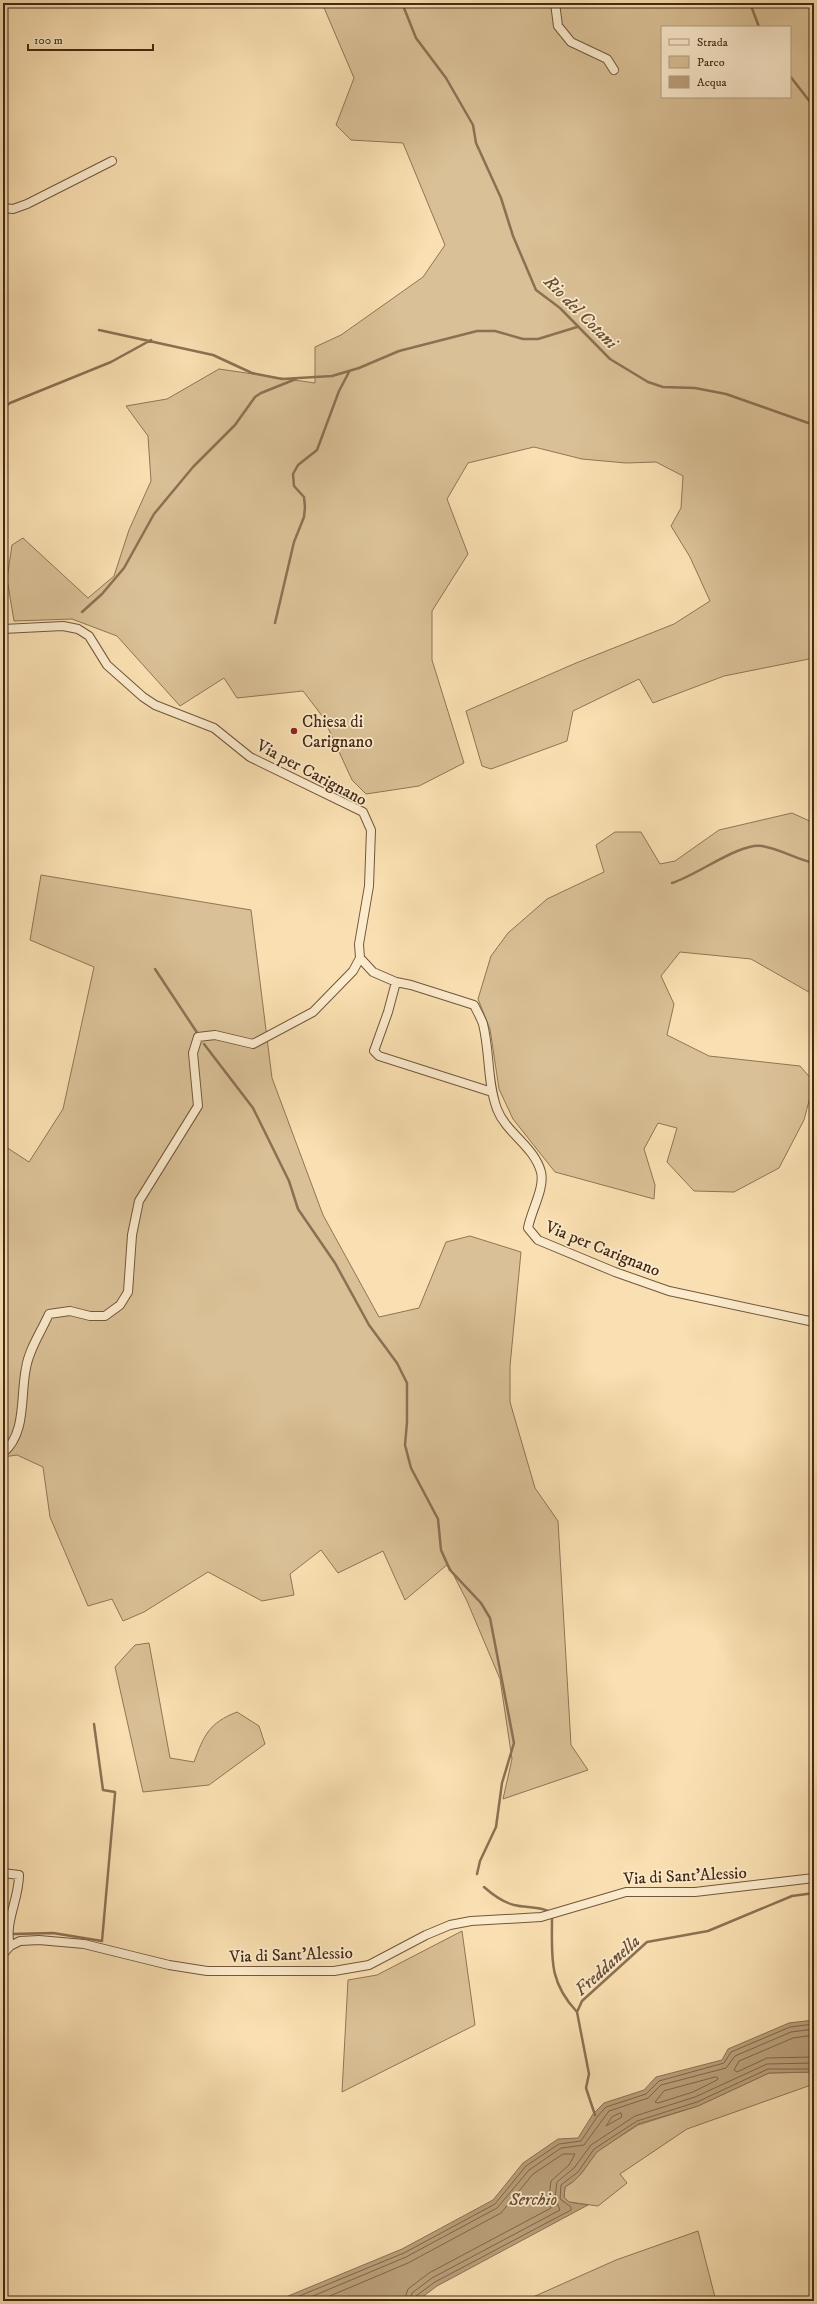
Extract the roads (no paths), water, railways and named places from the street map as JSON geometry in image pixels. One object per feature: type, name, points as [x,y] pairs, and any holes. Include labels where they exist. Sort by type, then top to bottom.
[{"type":"street","points":[[555,3],[558,26],[571,42],[607,59],[614,70]]},
{"type":"street","points":[[3,208],[13,208],[27,204],[112,161]]},
{"type":"street","name":"Via per Carignano","points":[[3,629],[63,626],[78,629],[89,636],[107,665],[142,697],[155,705],[214,728],[250,757],[364,812],[371,830],[370,886],[359,944],[360,958],[373,972],[396,982],[411,985],[474,1005],[483,1024],[492,1092],[497,1110],[506,1124],[527,1147],[540,1171],[542,1182],[528,1228],[538,1240],[615,1272],[669,1290],[814,1322]]},
{"type":"street","points":[[3,1453],[12,1445],[21,1417],[26,1368],[30,1352],[49,1314],[70,1311],[90,1316],[105,1316],[120,1305],[128,1292],[132,1235],[139,1201],[198,1106],[193,1053],[198,1037],[215,1035],[253,1044],[313,1012],[353,971],[360,958]]},
{"type":"street","points":[[396,982],[388,1012],[374,1051],[379,1056],[492,1092]]},
{"type":"street","points":[[3,1872],[19,1876],[19,1887],[9,1922],[8,1938],[10,1946],[3,1954]]},
{"type":"street","name":"Via di Sant'Alessio","points":[[10,1946],[20,1941],[29,1940],[64,1941],[207,1971],[334,1971],[369,1965],[426,1935],[450,1925],[471,1921],[541,1917],[626,1892],[695,1892],[814,1878]]},
{"type":"water","name":"Serchio","points":[[814,2020],[814,2072],[769,2073],[698,2106],[638,2124],[597,2152],[581,2174],[565,2187],[564,2197],[569,2202],[588,2205],[437,2286],[417,2301],[276,2301],[402,2249],[493,2200],[523,2163],[558,2139],[578,2138],[593,2114],[604,2103],[644,2090],[656,2077],[722,2060],[728,2049],[789,2023]]},
{"type":"waterway","name":"Rio del Cotani","points":[[402,3],[416,38],[446,78],[473,125],[476,143],[501,198],[513,236],[536,290],[560,308],[610,359],[648,382],[663,387],[695,388],[726,394],[814,425]]},
{"type":"waterway","points":[[750,3],[759,26]]},
{"type":"waterway","points":[[791,77],[814,107]]},
{"type":"waterway","points":[[99,330],[213,355],[252,373],[282,379],[332,376],[359,368],[399,351],[477,331],[495,331],[523,339],[538,339],[577,327]]},
{"type":"waterway","points":[[3,408],[10,403],[111,362],[151,340]]},
{"type":"waterway","points":[[275,623],[294,542],[304,517],[304,497],[294,486],[293,474],[298,465],[317,450],[339,391],[349,372]]},
{"type":"waterway","points":[[82,612],[102,594],[124,568],[154,514],[193,467],[235,425],[255,397],[261,393],[296,379]]},
{"type":"waterway","points":[[672,883],[730,854],[752,846],[769,847],[814,863]]},
{"type":"waterway","points":[[155,969],[198,1034]]},
{"type":"waterway","points":[[204,1044],[253,1108],[289,1181],[298,1209],[335,1263],[369,1325],[397,1363],[407,1383],[407,1422],[405,1445],[411,1468],[438,1519],[441,1550],[450,1570],[481,1603],[490,1618],[514,1743],[502,1783],[496,1827],[480,1861],[477,1874]]},
{"type":"waterway","points":[[13,1934],[53,1933],[102,1941],[115,1792],[103,1790],[94,1724]]},
{"type":"waterway","points":[[484,1887],[498,1898],[510,1904],[540,1908],[548,1911]]},
{"type":"waterway","name":"Freddanella","points":[[595,2115],[586,2088],[589,2074],[577,2012],[582,2001],[647,1942],[708,1931],[792,1896],[814,1893]]},
{"type":"waterway","points":[[552,1917],[552,1956],[556,1979],[561,1990],[577,2012]]},
{"type":"place","name":"Chiesa di Carignano","points":[[294,731]]}]
